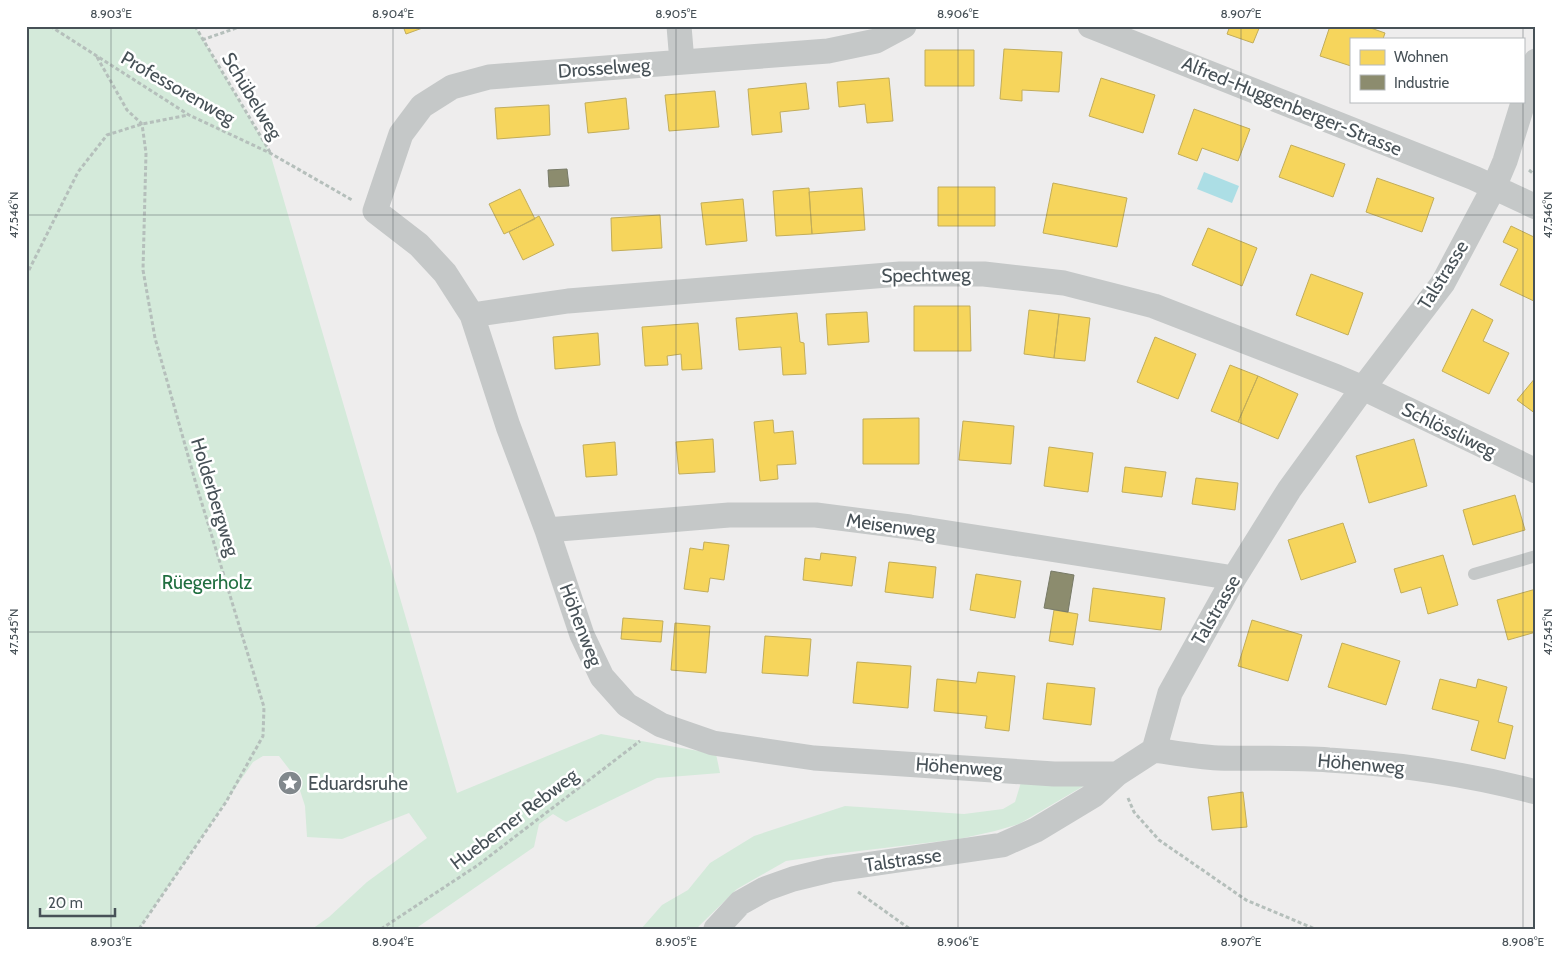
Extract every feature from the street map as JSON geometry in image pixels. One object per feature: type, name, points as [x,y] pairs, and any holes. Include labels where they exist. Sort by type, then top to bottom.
[{"type":"street","points":[[680,26],[682,62]]},
{"type":"street","name":"Drosselweg","points":[[375,211],[401,134],[422,106],[452,87],[489,76],[828,52],[876,41],[904,26]]},
{"type":"street","name":"Alfred-Huggenberger-Strasse","points":[[1090,26],[1494,187],[1536,207]]},
{"type":"street","name":"Talstrasse","points":[[1524,100],[1536,61]]},
{"type":"street","name":"Talstrasse","points":[[716,929],[740,903],[765,889],[793,879],[830,870],[1002,845],[1036,830],[1094,795],[1116,774],[1154,750],[1170,693],[1234,578],[1289,490],[1363,388],[1443,283],[1494,187],[1505,161],[1523,102]]},
{"type":"street","name":"Höhenweg","points":[[375,211],[419,245],[445,273],[472,315],[508,426],[582,635],[602,677],[627,705],[661,725],[713,743],[814,758],[1054,774],[1116,774]]},
{"type":"street","name":"Spechtweg","points":[[472,315],[568,301],[900,274],[984,274],[1064,283],[1154,306],[1363,388]]},
{"type":"street","name":"Schlössliweg","points":[[1363,388],[1536,472]]},
{"type":"street","name":"Meisenweg","points":[[546,530],[729,514],[816,515],[1234,578]]},
{"type":"street","name":"Höhenweg","points":[[1154,750],[1216,758],[1327,759],[1383,764],[1449,773],[1508,784],[1536,792]]},
{"type":"lane","points":[[1474,574],[1536,556]]},
{"type":"path","name":"Professorenweg","points":[[50,26],[189,115],[270,153]]},
{"type":"path","name":"Schübelweg","points":[[195,26],[270,153]]},
{"type":"path","points":[[202,40],[242,26]]},
{"type":"path","points":[[97,56],[127,110],[142,124]]},
{"type":"path","points":[[26,276],[78,172],[107,135],[142,124],[189,115]]},
{"type":"path","name":"Holderbergweg","points":[[140,929],[226,802],[263,736],[264,707],[154,338],[143,270],[146,153],[142,124]]},
{"type":"path","points":[[270,153],[343,195]]},
{"type":"path","points":[[1527,168],[1536,176]]},
{"type":"path","name":"Huebemer Rebweg","points":[[380,929],[478,865],[661,725]]},
{"type":"path","points":[[1116,774],[1134,812],[1159,840],[1246,900],[1315,929]]},
{"type":"path","points":[[830,870],[910,929]]},
{"type":"green space","name":"Rüegerholz","points":[[26,26],[195,26],[270,153],[457,793],[601,734],[716,754],[720,773],[657,778],[566,822],[553,814],[539,824],[534,847],[415,929],[312,929],[329,917],[367,882],[427,838],[409,813],[342,839],[307,837],[305,806],[296,778],[279,756],[263,756],[253,762],[139,929],[26,929]]},
{"type":"green space","points":[[1022,779],[1092,781],[1019,824],[995,831],[959,839],[786,861],[737,889],[696,929],[641,929],[662,905],[688,890],[710,863],[754,836],[845,806],[964,814],[1003,809],[1015,802]]},
{"type":"water","points":[[1204,172],[1239,186],[1232,203],[1197,189]]},
{"type":"building: Wohnen","points":[[403,26],[428,26],[406,34]]},
{"type":"building: Wohnen","points":[[1230,26],[1260,26],[1253,43],[1227,34]]},
{"type":"building: Wohnen","points":[[1330,26],[1365,26],[1385,33],[1383,38],[1350,38],[1350,66],[1320,56]]},
{"type":"building: Wohnen","points":[[1004,49],[1062,52],[1059,92],[1022,90],[1022,101],[1000,99]]},
{"type":"building: Wohnen","points":[[925,50],[974,50],[974,86],[925,86]]},
{"type":"building: Wohnen","points":[[889,78],[893,121],[867,123],[865,104],[839,107],[837,82]]},
{"type":"building: Wohnen","points":[[1101,78],[1155,95],[1143,133],[1089,116]]},
{"type":"building: Wohnen","points":[[806,83],[809,109],[780,112],[782,132],[752,135],[748,89]]},
{"type":"building: Wohnen","points":[[715,91],[719,127],[669,131],[665,95]]},
{"type":"building: Wohnen","points":[[626,98],[629,129],[588,133],[585,103]]},
{"type":"building: Wohnen","points":[[549,105],[550,135],[497,139],[495,108]]},
{"type":"building: Wohnen","points":[[1194,109],[1250,129],[1238,161],[1202,148],[1197,161],[1178,154]]},
{"type":"building: Wohnen","points":[[1291,145],[1345,164],[1333,197],[1279,177]]},
{"type":"building: Wohnen","points":[[1377,178],[1434,198],[1422,232],[1366,212]]},
{"type":"building: Wohnen","points":[[1053,183],[1127,198],[1117,247],[1043,233]]},
{"type":"building: Wohnen","points":[[938,187],[995,187],[995,226],[938,226]]},
{"type":"building: Wohnen","points":[[809,188],[812,234],[776,236],[773,191]]},
{"type":"building: Wohnen","points":[[862,188],[865,230],[812,234],[809,192]]},
{"type":"building: Wohnen","points":[[520,189],[535,219],[504,234],[489,204]]},
{"type":"building: Wohnen","points":[[743,199],[747,241],[706,245],[701,203]]},
{"type":"building: Wohnen","points":[[660,215],[662,248],[612,251],[611,218]]},
{"type":"building: Wohnen","points":[[539,216],[554,245],[523,260],[509,232]]},
{"type":"building: Wohnen","points":[[1511,226],[1536,238],[1536,302],[1500,285],[1518,249],[1503,242]]},
{"type":"building: Wohnen","points":[[1208,228],[1257,248],[1242,286],[1192,265]]},
{"type":"building: Wohnen","points":[[1311,274],[1363,293],[1348,335],[1296,315]]},
{"type":"building: Wohnen","points":[[914,306],[970,306],[971,351],[914,351]]},
{"type":"building: Wohnen","points":[[1472,309],[1493,320],[1483,341],[1509,353],[1489,394],[1442,371]]},
{"type":"building: Wohnen","points":[[1029,310],[1059,314],[1054,358],[1024,354]]},
{"type":"building: Wohnen","points":[[867,312],[869,342],[828,345],[826,314]]},
{"type":"building: Wohnen","points":[[797,313],[800,342],[804,343],[806,374],[783,375],[781,347],[739,350],[736,318]]},
{"type":"building: Wohnen","points":[[1059,314],[1090,318],[1085,361],[1054,358]]},
{"type":"building: Wohnen","points":[[698,323],[702,369],[682,370],[681,354],[667,356],[668,365],[645,366],[642,327]]},
{"type":"building: Wohnen","points":[[598,333],[600,365],[555,369],[553,337]]},
{"type":"building: Wohnen","points":[[1155,337],[1196,354],[1178,399],[1137,382]]},
{"type":"building: Wohnen","points":[[1230,365],[1258,376],[1238,422],[1211,411]]},
{"type":"building: Wohnen","points":[[1258,376],[1298,394],[1278,439],[1238,422]]},
{"type":"building: Wohnen","points":[[1536,377],[1536,414],[1517,400]]},
{"type":"building: Wohnen","points":[[919,418],[919,464],[863,464],[863,419]]},
{"type":"building: Wohnen","points":[[773,420],[774,433],[793,431],[796,464],[777,465],[778,479],[760,481],[754,422]]},
{"type":"building: Wohnen","points":[[963,421],[1014,426],[1011,464],[959,460]]},
{"type":"building: Wohnen","points":[[713,439],[715,472],[679,474],[676,442]]},
{"type":"building: Wohnen","points":[[1414,439],[1427,486],[1369,503],[1356,456]]},
{"type":"building: Wohnen","points":[[615,442],[617,475],[586,477],[583,445]]},
{"type":"building: Wohnen","points":[[1049,447],[1093,453],[1088,492],[1044,486]]},
{"type":"building: Wohnen","points":[[1125,467],[1166,472],[1162,497],[1122,492]]},
{"type":"building: Wohnen","points":[[1196,478],[1238,483],[1235,510],[1192,504]]},
{"type":"building: Wohnen","points":[[1515,495],[1525,530],[1473,545],[1463,510]]},
{"type":"building: Wohnen","points":[[1343,523],[1356,562],[1301,580],[1288,540]]},
{"type":"building: Wohnen","points":[[704,542],[729,545],[724,580],[710,578],[708,592],[684,589],[690,548],[703,550]]},
{"type":"building: Wohnen","points":[[821,553],[856,557],[852,586],[803,580],[805,558],[820,560]]},
{"type":"building: Wohnen","points":[[1443,555],[1458,605],[1428,614],[1421,587],[1401,593],[1394,569]]},
{"type":"building: Wohnen","points":[[889,562],[936,567],[933,598],[885,592]]},
{"type":"building: Wohnen","points":[[976,574],[1021,581],[1015,618],[970,610]]},
{"type":"building: Wohnen","points":[[1093,588],[1165,598],[1161,630],[1089,621]]},
{"type":"building: Wohnen","points":[[1536,589],[1536,632],[1508,640],[1497,600]]},
{"type":"building: Wohnen","points":[[1054,610],[1078,614],[1073,645],[1049,641]]},
{"type":"building: Wohnen","points":[[623,618],[663,621],[661,642],[621,639]]},
{"type":"building: Wohnen","points":[[1252,620],[1302,635],[1288,681],[1238,666]]},
{"type":"building: Wohnen","points":[[675,623],[710,626],[706,673],[671,670]]},
{"type":"building: Wohnen","points":[[765,636],[811,639],[808,676],[762,673]]},
{"type":"building: Wohnen","points":[[1342,643],[1400,661],[1386,705],[1328,687]]},
{"type":"building: Wohnen","points":[[857,662],[911,666],[908,708],[853,703]]},
{"type":"building: Wohnen","points":[[978,672],[1015,676],[1009,731],[985,728],[987,716],[934,711],[937,679],[976,683]]},
{"type":"building: Wohnen","points":[[1440,679],[1476,688],[1478,679],[1507,687],[1498,722],[1513,726],[1505,759],[1471,750],[1479,721],[1432,709]]},
{"type":"building: Wohnen","points":[[1047,683],[1095,688],[1091,725],[1043,719]]},
{"type":"building: Wohnen","points":[[1243,792],[1247,827],[1212,830],[1208,797]]},
{"type":"building: Industrie","points":[[567,169],[569,186],[549,187],[548,170]]},
{"type":"building: Industrie","points":[[1051,571],[1074,575],[1068,612],[1044,608]]},
{"type":"place","name":"Eduardsruhe","points":[[290,783]]}]
